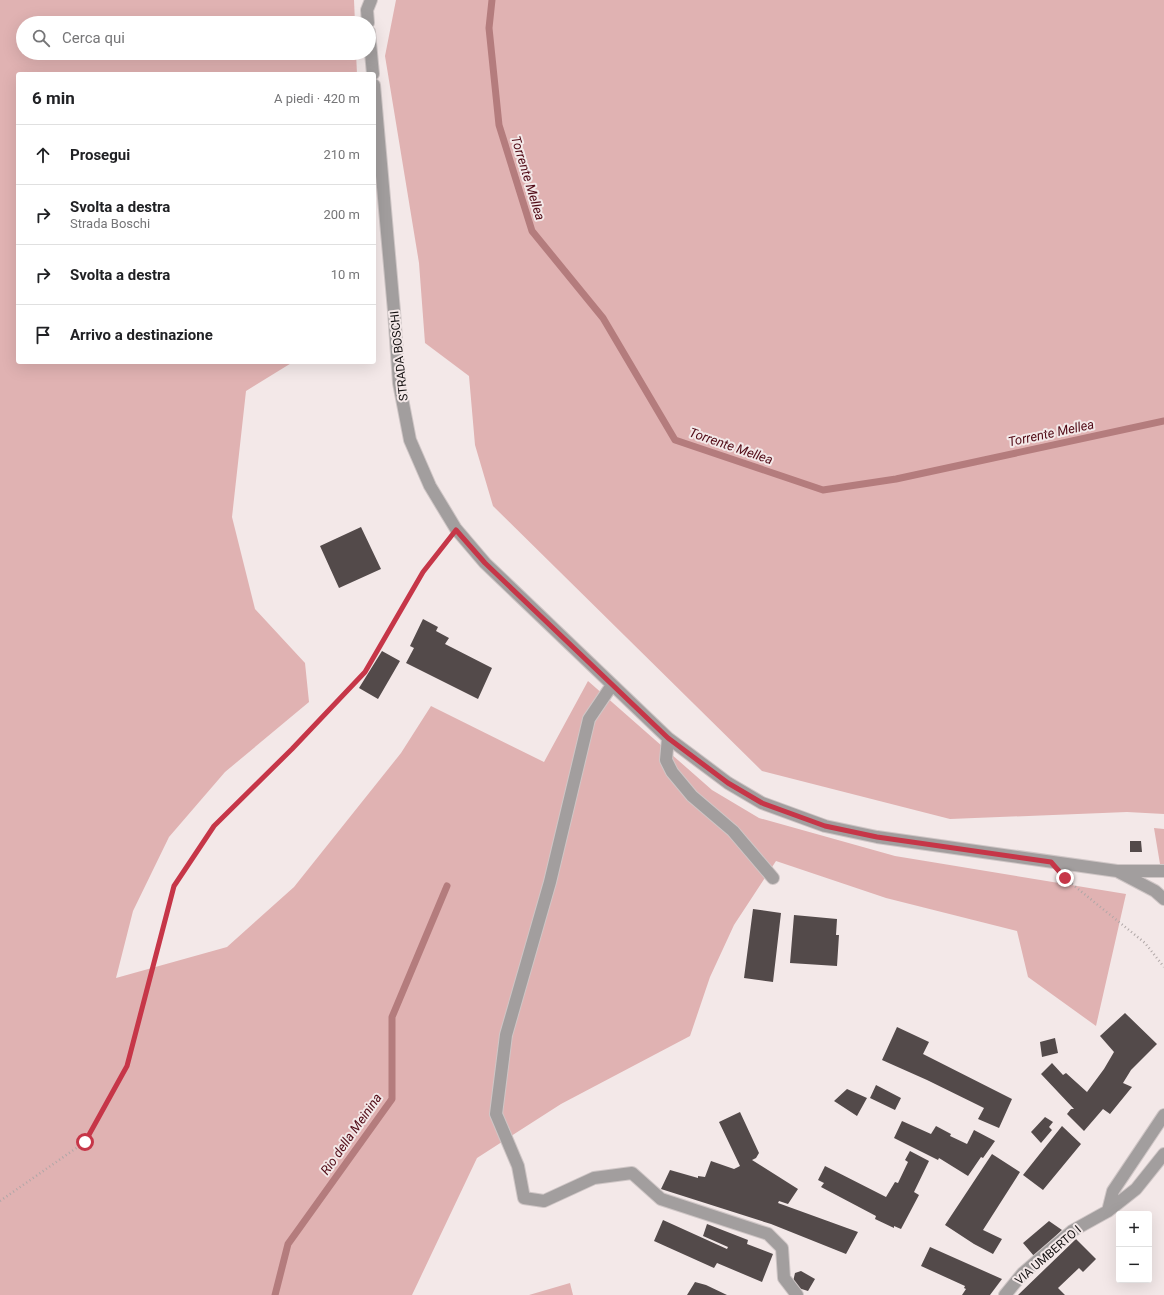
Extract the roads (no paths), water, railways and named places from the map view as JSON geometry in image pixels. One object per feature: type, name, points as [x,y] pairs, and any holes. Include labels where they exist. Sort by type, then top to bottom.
[{"type":"street","points":[[367,16],[367,10],[370,0]]},
{"type":"street","points":[[372,60],[373,72]]},
{"type":"street","name":"STRADA BOSCHI","points":[[376,108],[399,383],[410,440],[430,486],[456,530],[485,563],[668,738],[728,783],[762,803],[825,826],[877,837],[1117,871],[1155,891],[1164,899]]},
{"type":"street","points":[[612,685],[589,719],[550,882],[506,1034],[496,1114],[518,1166],[524,1198],[544,1201],[594,1178],[632,1173],[660,1199],[768,1234],[782,1248],[784,1278],[797,1295]]},
{"type":"street","points":[[668,738],[666,760],[672,772],[692,796],[734,831],[773,878]]},
{"type":"street","points":[[1117,871],[1164,871]]},
{"type":"street","points":[[1108,1211],[1113,1191],[1164,1115]]},
{"type":"street","name":"VIA UMBERTO I","points":[[1005,1295],[1024,1273],[1072,1231],[1108,1211],[1136,1188],[1164,1154]]},
{"type":"waterway","name":"Torrente Mellea","points":[[492,0],[489,28],[499,125],[532,231],[603,318],[675,440],[823,490],[896,479],[1164,421]]},
{"type":"waterway","name":"Rio della Meinina","points":[[275,1295],[288,1244],[392,1099],[392,1017],[447,886]]}]
